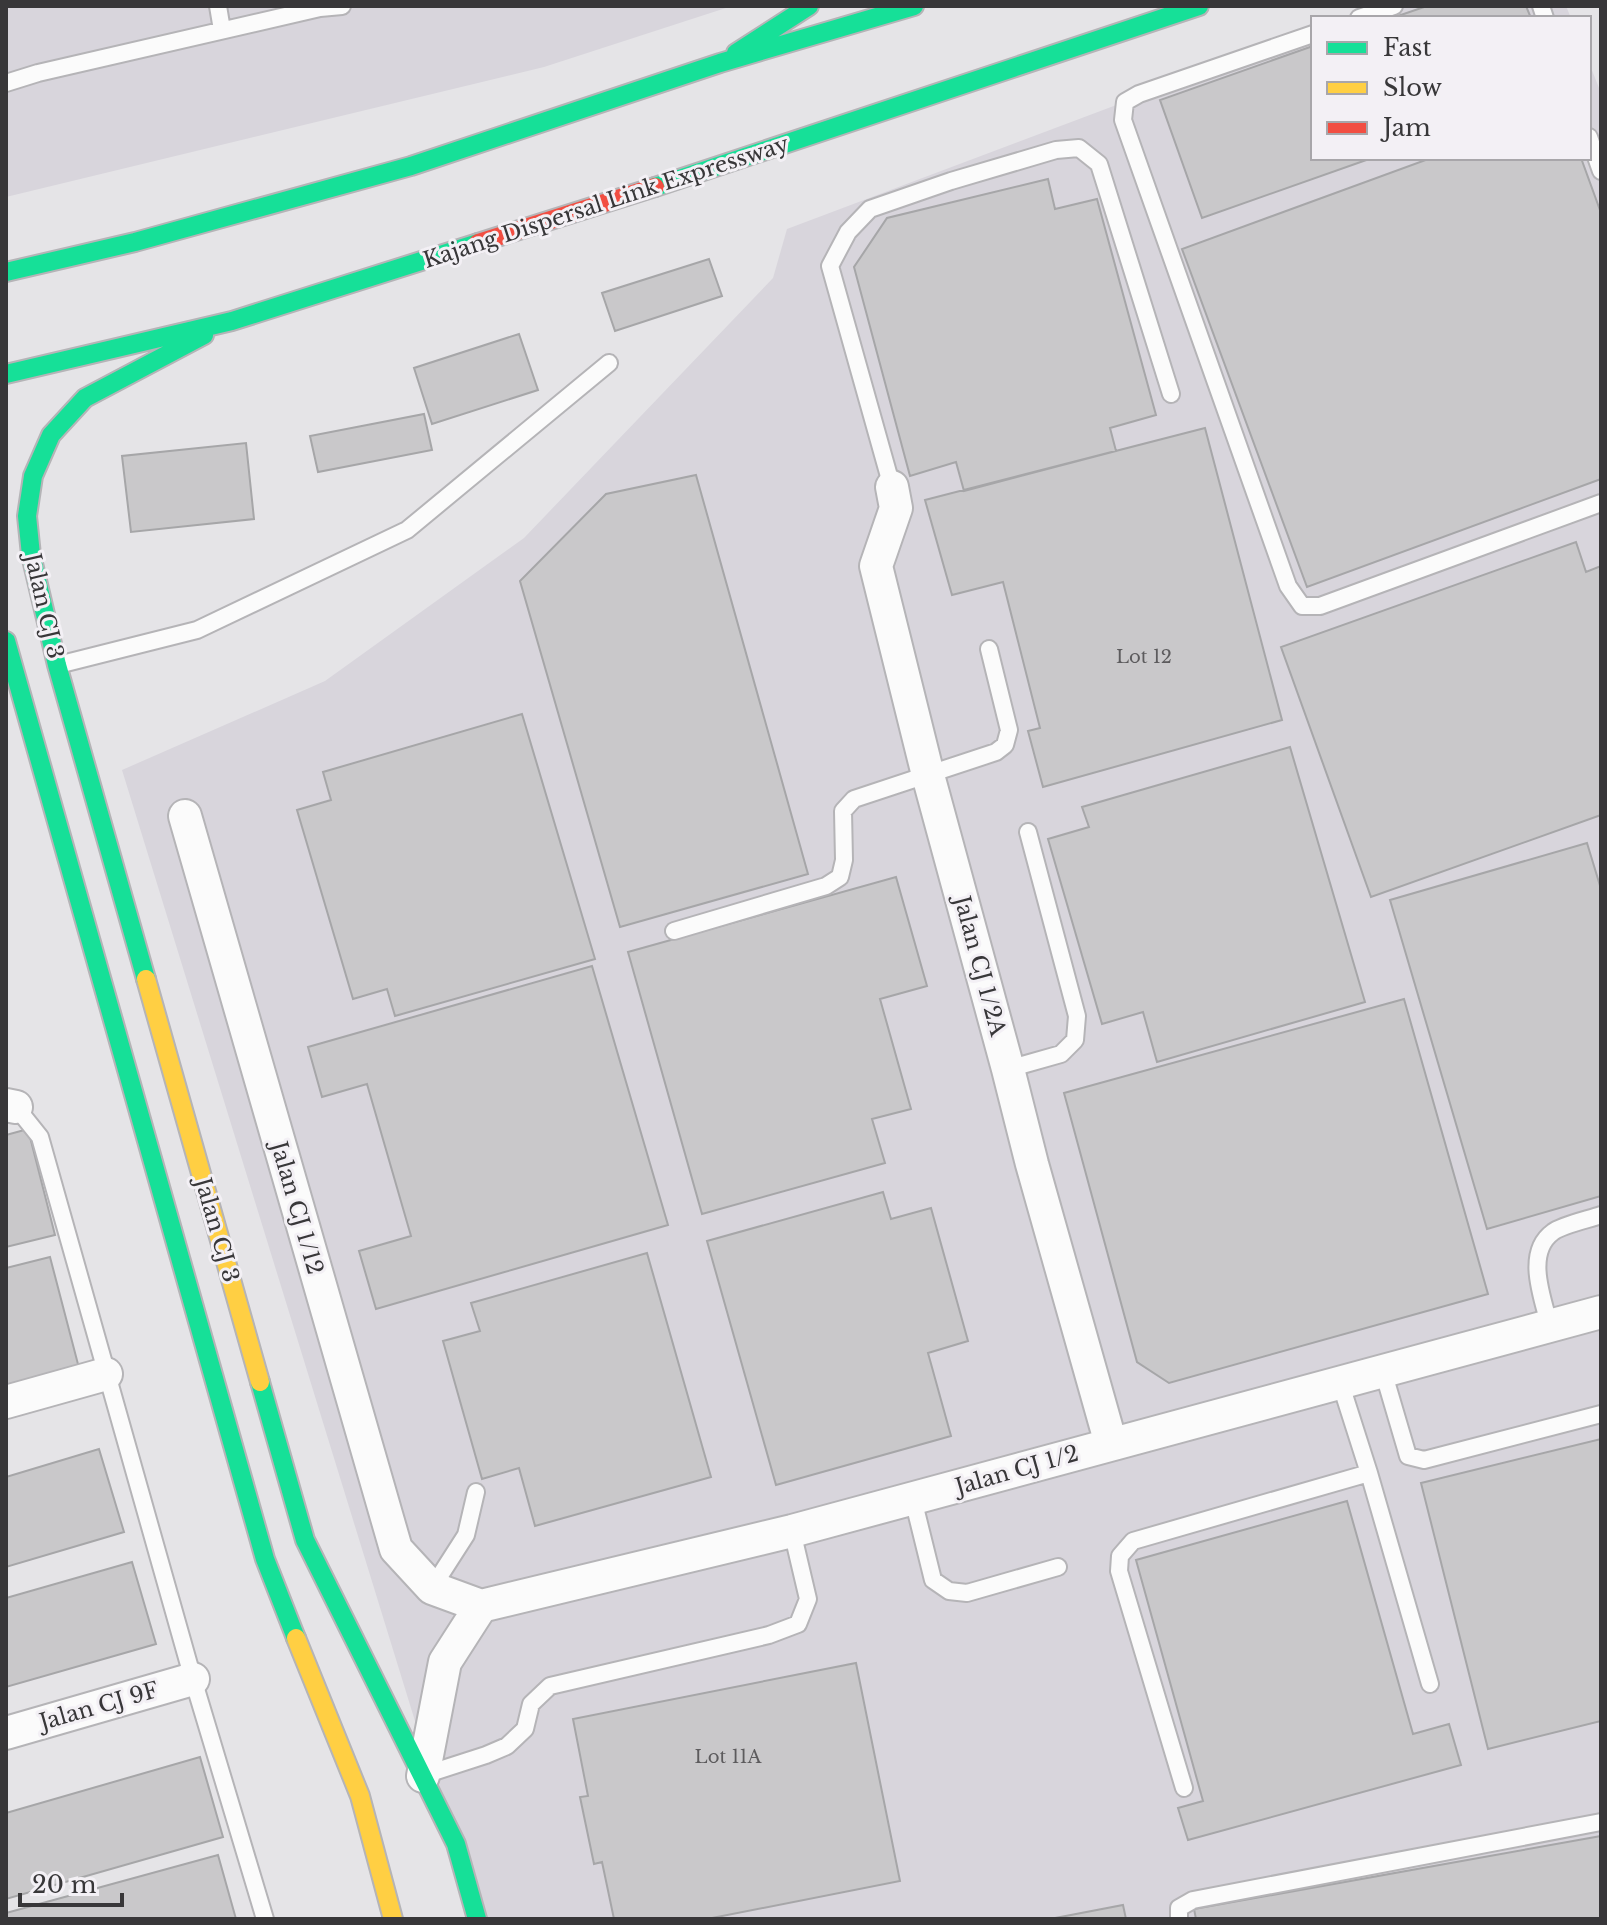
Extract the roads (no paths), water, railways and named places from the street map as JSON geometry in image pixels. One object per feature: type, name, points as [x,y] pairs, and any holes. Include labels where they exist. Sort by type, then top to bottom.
[{"type":"main road","points":[[720,63],[809,6]]},
{"type":"main road","points":[[6,272],[135,242],[411,166],[720,63],[914,6]]},
{"type":"main road","name":"Kajang Dispersal Link Expressway","points":[[6,374],[232,321],[690,176],[1199,6]]},
{"type":"main road","name":"Jalan CJ 3","points":[[232,321],[85,398],[51,435],[33,476],[27,516],[31,555],[57,665],[305,1540],[456,1844],[477,1919]]},
{"type":"main road","name":"Jalan CJ 3","points":[[6,641],[10,674],[265,1559],[360,1796],[393,1919]]},
{"type":"street","name":"Jalan CJ 1/2A","points":[[892,487],[896,508],[876,566],[928,775],[1032,1164],[1111,1444]]},
{"type":"street","name":"Jalan CJ 1/12","points":[[185,816],[396,1549],[432,1588]]},
{"type":"street","name":"Jalan CJ 1/2","points":[[481,1606],[792,1531],[1601,1312]]},
{"type":"street","points":[[6,1402],[106,1374]]},
{"type":"street","points":[[423,1776],[445,1662],[481,1606],[432,1588]]},
{"type":"street","name":"Jalan CJ 9F","points":[[6,1733],[193,1679]]},
{"type":"lane","points":[[218,6],[222,30]]},
{"type":"lane","points":[[6,83],[222,30],[272,12],[342,6]]},
{"type":"lane","points":[[1365,16],[1394,6]]},
{"type":"lane","points":[[1311,35],[1139,94],[1125,102],[1123,120],[1288,586],[1302,606],[1320,606],[1601,503]]},
{"type":"lane","points":[[1591,143],[1601,171]]},
{"type":"lane","points":[[892,487],[830,266],[848,232],[870,209],[951,181],[1056,150],[1079,148],[1099,164],[1171,394]]},
{"type":"lane","points":[[57,665],[197,630],[407,530],[609,363]]},
{"type":"lane","points":[[674,931],[826,886],[840,877],[844,860],[843,811],[854,799],[996,752],[1005,745],[1009,730],[989,649]]},
{"type":"lane","points":[[1008,1069],[1061,1054],[1075,1040],[1077,1016],[1028,832]]},
{"type":"lane","points":[[11,1106],[40,1137],[193,1679],[265,1919]]},
{"type":"lane","points":[[1550,1327],[1536,1273],[1541,1246],[1554,1231],[1601,1215]]},
{"type":"lane","points":[[1383,1371],[1408,1456],[1415,1459],[1424,1460],[1601,1414]]},
{"type":"lane","points":[[1340,1382],[1430,1684]]},
{"type":"lane","points":[[1184,1788],[1119,1571],[1120,1556],[1133,1541],[1369,1473]]},
{"type":"lane","points":[[432,1588],[466,1535],[476,1492]]},
{"type":"lane","points":[[913,1499],[933,1580],[949,1591],[967,1593],[1058,1567]]},
{"type":"lane","points":[[423,1776],[507,1746],[525,1729],[531,1704],[550,1686],[769,1635],[798,1624],[808,1599],[792,1531]]},
{"type":"lane","points":[[1179,1919],[1179,1908],[1193,1900],[1601,1822]]}]
